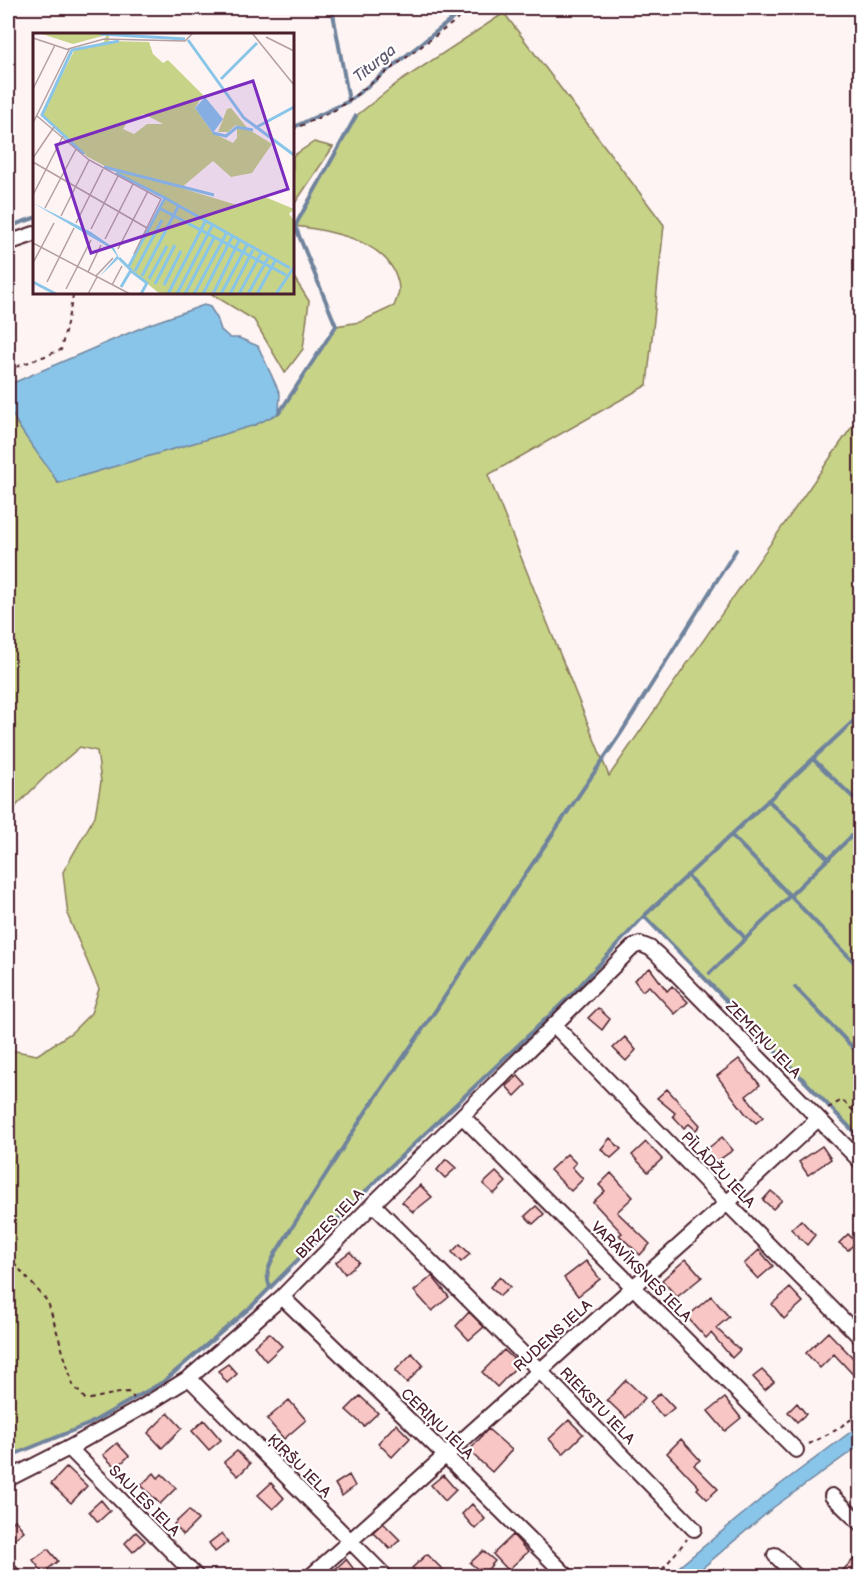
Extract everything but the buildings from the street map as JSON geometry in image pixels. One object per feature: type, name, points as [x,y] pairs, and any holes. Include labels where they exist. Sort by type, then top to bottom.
[{"type":"street","points":[[8,243],[33,234]]},
{"type":"street","name":"BIRZES IELA","points":[[8,1479],[69,1448],[189,1378],[282,1297],[626,952],[640,944]]},
{"type":"street","name":"ZEMEŅU IELA","points":[[640,944],[657,954],[861,1161]]},
{"type":"street","name":"PĪLĀDŽU IELA","points":[[554,1025],[861,1337]]},
{"type":"street","name":"VARAVĪKSNES IELA","points":[[462,1116],[796,1450]]},
{"type":"street","name":"RUDENS IELA","points":[[311,1576],[818,1119]]},
{"type":"street","name":"RIEKSTU IELA","points":[[373,1204],[694,1529]]},
{"type":"street","name":"CERIŅU IELA","points":[[282,1297],[567,1576]]},
{"type":"street","name":"ĶIRŠU IELA","points":[[189,1378],[385,1576]]},
{"type":"street","name":"SAULES IELA","points":[[69,1448],[196,1576]]},
{"type":"street","points":[[832,1496],[861,1523]]},
{"type":"street","points":[[775,1555],[796,1576]]},
{"type":"street","points":[[8,1570],[14,1576]]},
{"type":"path","points":[[294,129],[337,109],[473,8]]},
{"type":"path","points":[[8,370],[62,350],[75,294]]},
{"type":"path","points":[[818,1119],[830,1107],[843,1100],[861,1117]]},
{"type":"path","points":[[8,1256],[48,1302],[73,1385],[86,1400],[128,1392],[144,1406]]},
{"type":"path","points":[[8,1297],[16,1266]]},
{"type":"path","points":[[796,1450],[836,1430],[861,1413]]},
{"type":"path","points":[[657,1576],[694,1529]]},
{"type":"green space","points":[[504,13],[664,225],[647,385],[488,475],[609,776],[860,415],[860,1138],[644,916],[571,995],[388,1169],[252,1306],[163,1382],[89,1424],[8,1457],[8,1046],[10,1050],[37,1055],[71,1033],[91,1013],[99,989],[68,916],[63,872],[95,816],[101,782],[97,751],[80,747],[48,774],[17,805],[8,822],[8,401],[17,424],[58,483],[279,413],[336,326],[360,322],[394,306],[398,295],[399,289],[395,273],[374,249],[343,235],[295,226],[356,116],[396,84]]},
{"type":"green space","points":[[314,142],[333,147],[294,205],[294,155]]},
{"type":"green space","points":[[294,278],[309,301],[303,349],[285,373],[254,320],[212,294],[294,294]]},
{"type":"water","points":[[204,305],[210,307],[221,330],[230,338],[239,338],[258,346],[280,394],[279,413],[255,425],[58,483],[12,413],[8,401],[8,385],[150,324]]},
{"type":"water","points":[[860,1425],[860,1445],[774,1507],[693,1576],[668,1576],[766,1495]]},
{"type":"waterway","points":[[332,8],[349,101]]},
{"type":"waterway","name":"Titurga","points":[[294,127],[349,101],[466,8]]},
{"type":"waterway","points":[[279,413],[336,326],[295,226],[356,116]]},
{"type":"waterway","name":"Titurga","points":[[8,227],[33,218]]},
{"type":"waterway","points":[[270,1288],[268,1271],[275,1254],[365,1113],[621,733],[736,550]]},
{"type":"waterway","points":[[644,916],[860,715]]},
{"type":"waterway","points":[[856,719],[860,723]]},
{"type":"waterway","points":[[813,759],[860,804]]},
{"type":"waterway","points":[[768,800],[829,859]]},
{"type":"waterway","points":[[710,973],[860,828]]},
{"type":"waterway","points":[[731,835],[860,968]]},
{"type":"waterway","points":[[687,875],[746,939]]},
{"type":"waterway","points":[[8,1457],[89,1424],[163,1382],[252,1306],[388,1169],[571,995],[644,916],[860,1138]]},
{"type":"waterway","points":[[795,987],[860,1055]]}]
